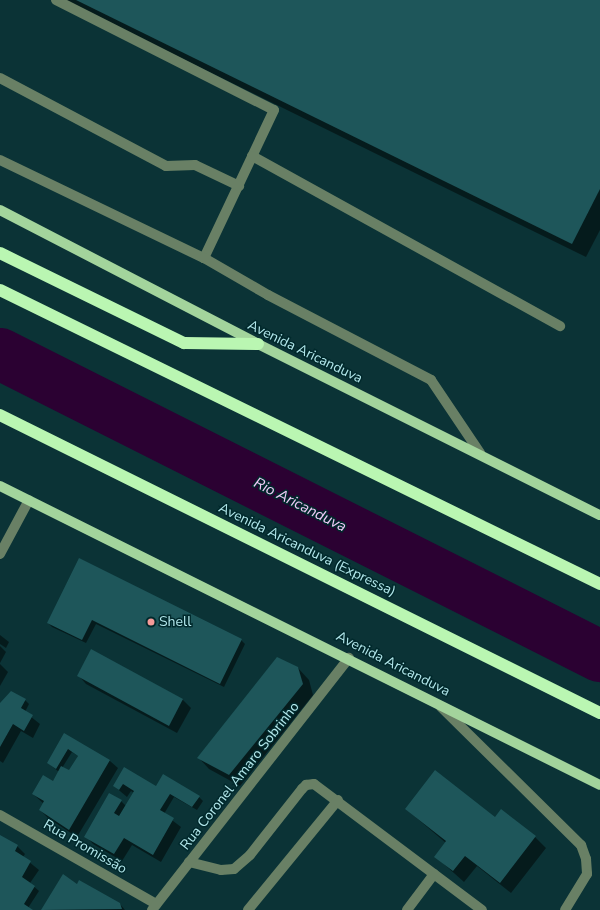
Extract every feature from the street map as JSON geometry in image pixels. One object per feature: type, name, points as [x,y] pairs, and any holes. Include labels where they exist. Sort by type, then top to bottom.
[{"type":"highway","points":[[0,253],[184,343],[258,344]]},
{"type":"highway","points":[[0,290],[600,584]]},
{"type":"highway","name":"Avenida Aricanduva (Expressa)","points":[[0,415],[600,713]]},
{"type":"main road","name":"Avenida Aricanduva","points":[[0,210],[258,344],[480,453],[600,515]]},
{"type":"main road","name":"Avenida Aricanduva","points":[[0,486],[349,658],[600,785]]},
{"type":"street","points":[[56,0],[274,110],[204,258]]},
{"type":"street","points":[[0,78],[166,166],[195,165],[239,186]]},
{"type":"street","points":[[252,156],[560,326]]},
{"type":"street","points":[[0,160],[204,258],[431,380],[480,453]]},
{"type":"street","points":[[0,554],[29,500]]},
{"type":"street","name":"Rua Coronel Amaro Sobrinho","points":[[154,907],[349,658]]},
{"type":"street","points":[[435,701],[581,845],[586,859],[587,874],[565,910]]},
{"type":"street","points":[[189,862],[221,870],[234,869],[241,865],[306,785],[317,785],[482,910]]},
{"type":"street","points":[[248,910],[338,800]]},
{"type":"street","name":"Rua Promissão","points":[[0,814],[154,907]]},
{"type":"street","points":[[406,910],[434,874]]},
{"type":"building","points":[[76,0],[600,0],[600,189],[572,244]]},
{"type":"building","name":"Shell","points":[[79,558],[242,639],[220,684],[92,620],[82,640],[47,623]]},
{"type":"building","points":[[91,649],[183,699],[169,726],[77,676]]},
{"type":"building","points":[[277,657],[298,667],[303,684],[229,775],[197,758]]},
{"type":"building","points":[[11,691],[26,699],[21,708],[33,715],[24,731],[13,724],[0,747],[0,703]]},
{"type":"building","points":[[64,733],[110,760],[69,830],[39,810],[44,801],[32,794],[43,775],[53,781],[61,766],[69,770],[78,756],[68,749],[56,769],[47,763]]},
{"type":"building","points":[[124,767],[156,786],[163,774],[200,796],[192,807],[170,794],[160,810],[174,818],[153,855],[124,838],[114,854],[84,837],[109,793],[122,800],[114,813],[119,816],[134,791],[123,784],[119,790],[113,786]]},
{"type":"building","points":[[435,770],[495,817],[501,809],[536,836],[500,883],[465,856],[453,871],[434,857],[446,841],[405,809]]},
{"type":"building","points":[[0,835],[18,845],[15,851],[31,861],[22,877],[35,886],[24,904],[33,910],[0,910]]},
{"type":"building","points":[[63,874],[77,884],[79,880],[120,903],[122,909],[41,910]]},
{"type":"waterway","name":"Rio Aricanduva","points":[[0,354],[600,656]]},
{"type":"place","name":"Shell","points":[[151,622]]}]
